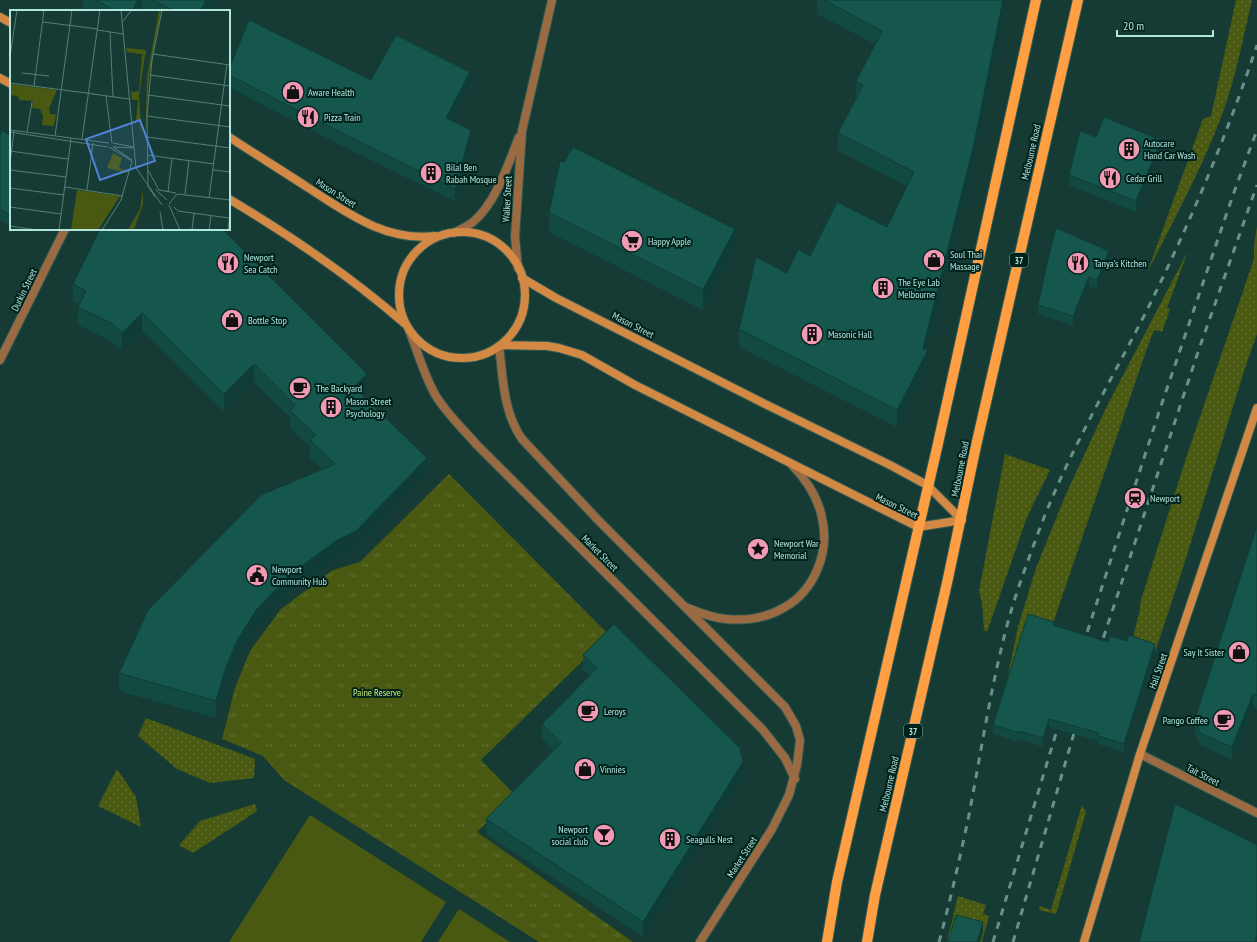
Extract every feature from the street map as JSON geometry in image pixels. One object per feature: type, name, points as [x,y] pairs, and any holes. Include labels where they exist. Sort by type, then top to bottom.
[{"type":"main road","points":[[827,942],[837,882],[928,485],[1036,0]]},
{"type":"main road","name":"Melbourne Road","points":[[867,942],[877,888],[962,520],[976,446],[1078,0]]},
{"type":"street","name":"Walker Street","points":[[518,268],[515,237],[522,131],[552,0]]},
{"type":"street","points":[[0,17],[10,22]]},
{"type":"street","points":[[0,78],[10,83]]},
{"type":"street","name":"Walker Street","points":[[454,233],[474,221],[488,204],[498,187],[522,131]]},
{"type":"street","name":"Mason Street","points":[[230,138],[350,214],[374,227],[394,234],[413,237],[443,235]]},
{"type":"street","points":[[230,200],[284,233],[351,280],[408,327],[416,338],[432,351],[452,357],[460,358],[484,354],[500,345],[509,337],[515,328],[523,309],[524,288],[518,268],[507,252],[492,240],[483,236],[464,232],[434,238],[417,250],[405,266],[399,286],[400,306],[408,327]]},
{"type":"street","name":"Durkin Street","points":[[0,360],[65,230]]},
{"type":"street","name":"Mason Street","points":[[522,278],[556,298],[928,485],[962,520]]},
{"type":"street","name":"Market Street","points":[[408,327],[435,395],[477,445],[763,730],[784,758],[795,778]]},
{"type":"street","name":"Mason Street","points":[[500,345],[547,346],[582,355],[635,385],[918,527],[962,520]]},
{"type":"street","name":"Market Street","points":[[500,345],[509,414],[514,427],[522,439],[580,502],[785,707],[794,720],[800,745],[795,778],[786,802],[772,829],[700,942]]},
{"type":"street","name":"Hall Street","points":[[1084,942],[1140,754],[1257,408]]},
{"type":"street","points":[[684,606],[725,619],[750,619],[785,608],[808,586],[820,564],[824,548],[825,538],[823,523],[820,508],[810,488],[790,463]]},
{"type":"street","name":"Tait Street","points":[[1140,754],[1257,813]]},
{"type":"green space","points":[[1236,0],[1252,0],[1228,98],[1215,133],[1197,173],[1147,273],[1203,119],[1211,116]]},
{"type":"green space","points":[[1257,226],[1257,334],[1155,652],[1131,644],[1141,600],[1188,452],[1254,259],[1254,245]]},
{"type":"green space","points":[[1188,251],[1167,308],[1170,309],[1162,332],[1154,330],[1146,351],[1051,629],[1001,709],[1018,627],[1036,568],[1066,494],[1107,406]]},
{"type":"green space","points":[[1005,454],[1050,470],[1027,517],[987,632],[984,630],[982,603],[979,591]]},
{"type":"green space","name":"Paine Reserve","points":[[449,474],[609,635],[481,760],[515,795],[477,832],[633,942],[539,942],[284,780],[263,756],[222,739],[235,688],[250,651],[281,609],[333,570],[360,562]]},
{"type":"green space","points":[[146,718],[255,759],[254,778],[210,783],[177,769],[138,736]]},
{"type":"green space","points":[[117,769],[136,797],[141,827],[98,806]]},
{"type":"green space","points":[[255,804],[257,811],[193,853],[179,845],[200,821]]},
{"type":"green space","points":[[1082,805],[1086,812],[1056,914],[1039,910],[1040,906],[1051,910]]},
{"type":"green space","points":[[310,815],[446,902],[421,942],[229,942]]},
{"type":"green space","points":[[958,896],[986,905],[983,914],[989,916],[982,942],[947,942]]},
{"type":"green space","points":[[459,909],[510,942],[438,942]]},
{"type":"building","points":[[95,0],[138,0],[133,10],[114,10]]},
{"type":"building","points":[[153,0],[206,0],[201,10],[172,10]]},
{"type":"building","points":[[824,0],[1003,0],[974,144],[923,348],[928,350],[897,410],[739,329],[756,257],[787,273],[798,249],[810,256],[837,202],[887,227],[914,172],[838,133],[863,85],[856,81],[882,31]]},
{"type":"building","points":[[249,20],[371,80],[396,35],[470,72],[446,118],[471,130],[455,189],[230,76],[230,67]]},
{"type":"building","points":[[1104,117],[1161,140],[1136,201],[1069,175],[1080,131],[1096,137]]},
{"type":"building","points":[[2,131],[10,135],[10,215],[0,210],[0,135]]},
{"type":"building","points":[[573,147],[735,229],[703,290],[549,213],[560,161],[564,162]]},
{"type":"building","points":[[1056,228],[1109,251],[1097,280],[1089,277],[1073,316],[1038,305]]},
{"type":"building","points":[[100,230],[223,230],[367,374],[354,387],[427,458],[356,531],[337,540],[290,575],[257,609],[238,639],[226,667],[216,701],[119,673],[148,610],[261,495],[335,464],[310,440],[316,435],[290,411],[295,405],[254,364],[224,394],[142,313],[122,333],[111,323],[78,307],[86,291],[73,284]]},
{"type":"building","points":[[1257,526],[1257,696],[1253,694],[1232,747],[1200,733],[1195,719]]},
{"type":"building","points":[[1028,614],[1054,622],[1053,625],[1108,642],[1110,636],[1127,641],[1129,635],[1155,644],[1124,744],[1098,736],[1099,733],[1049,719],[1043,738],[1019,731],[1019,733],[993,725]]},
{"type":"building","points":[[614,624],[740,748],[743,762],[643,922],[486,819],[561,743],[542,724],[597,668],[583,655]]},
{"type":"building","points":[[1175,804],[1257,845],[1257,935],[1255,942],[1139,942]]},
{"type":"building","points":[[956,915],[983,922],[977,942],[948,942]]},
{"type":"railway","points":[[939,942],[951,897],[968,820],[1003,643],[1012,608],[1026,566],[1060,479],[1144,316],[1176,250],[1219,148],[1257,45]]},
{"type":"railway","points":[[1083,645],[1160,409],[1233,195],[1257,130]]},
{"type":"railway","points":[[1099,651],[1198,352],[1257,185]]},
{"type":"railway","points":[[993,942],[1060,720]]},
{"type":"railway","points":[[1013,942],[1077,723]]},
{"type":"place","name":"Aware Health","points":[[293,92]]},
{"type":"place","name":"Pizza Train","points":[[308,117]]},
{"type":"place","name":"Autocare Hand Car Wash","points":[[1129,149]]},
{"type":"place","name":"Bilal Ben Rabah Mosque","points":[[431,173]]},
{"type":"place","name":"Cedar Grill","points":[[1110,178]]},
{"type":"place","name":"Happy Apple","points":[[632,241]]},
{"type":"place","name":"Soul Thai Massage","points":[[934,260]]},
{"type":"place","name":"Newport Sea Catch","points":[[228,263]]},
{"type":"place","name":"Tanya's Kitchen","points":[[1078,263]]},
{"type":"place","name":"The Eye Lab Melbourne","points":[[883,288]]},
{"type":"place","name":"Bottle Stop","points":[[232,320]]},
{"type":"place","name":"Masonic Hall","points":[[812,334]]},
{"type":"place","name":"The Backyard","points":[[300,388]]},
{"type":"place","name":"Mason Street Psychology","points":[[331,407]]},
{"type":"place","name":"Newport","points":[[1135,498]]},
{"type":"place","name":"Newport War Memorial","points":[[758,549]]},
{"type":"place","name":"Newport Community Hub","points":[[257,575]]},
{"type":"place","name":"Say It Sister","points":[[1239,652]]},
{"type":"place","name":"Leroys","points":[[588,711]]},
{"type":"place","name":"Pango Coffee","points":[[1224,720]]},
{"type":"place","name":"Vinnies","points":[[585,769]]},
{"type":"place","name":"Newport social club","points":[[604,835]]},
{"type":"place","name":"Seagulls Nest","points":[[670,839]]}]
